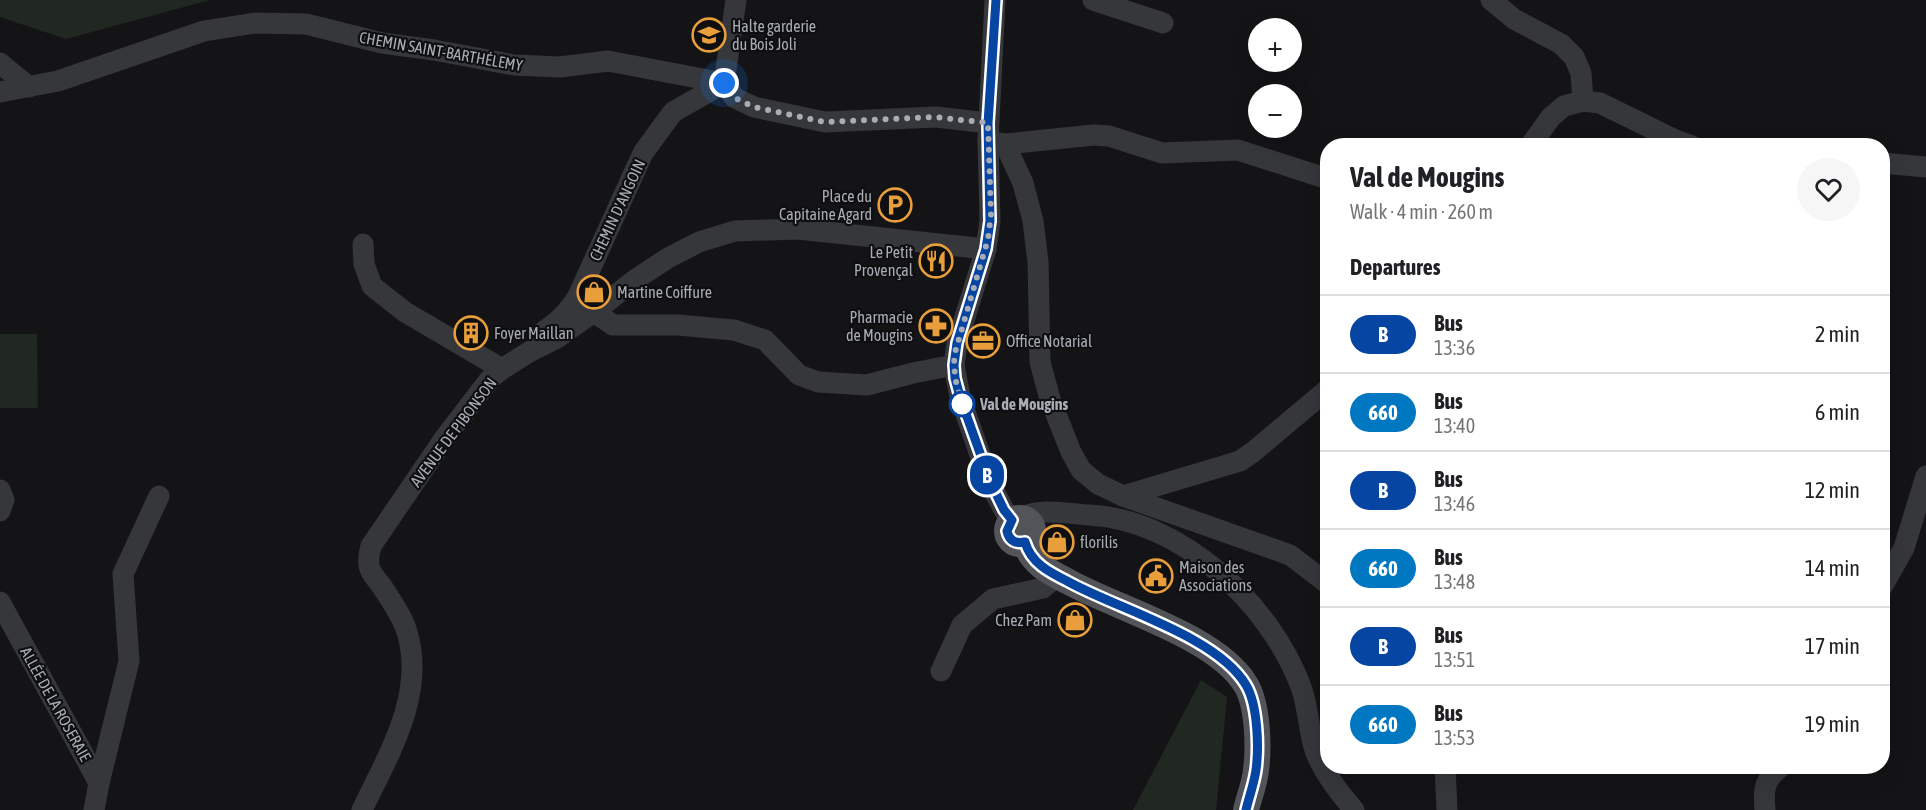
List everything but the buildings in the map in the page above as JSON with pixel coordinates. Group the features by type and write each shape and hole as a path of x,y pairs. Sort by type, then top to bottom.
{"main road":[{"path":"1023,528 1032,558 1057,576 1200,643 1228,664 1247,686 1254,709 1257,739 1256,771 1246,810"}],"street":[{"path":"736,0 724,83 735,98 754,107 825,122 936,117 994,136 1109,136 1162,153 1238,150 1320,176"},
{"path":"996,0 991,214 986,249 957,343 954,365 960,397 990,481 1004,510 1023,528 1062,513 1107,517 1130,522 1155,532 1209,562 1238,589 1268,625 1293,667 1302,689 1316,753 1320,761"},
{"path":"1093,0 1163,23"},
{"path":"1491,0 1514,19 1561,44 1574,57 1581,73 1583,101"},
{"name":"CHEMIN SAINT-BARTHÉLEMY","path":"0,92 58,81 204,31 255,23 306,24 382,43 514,65 560,67 608,61 724,83"},
{"path":"0,63 28,87"},
{"name":"CHEMIN D'ANGOIN","path":"529,352 532,339 559,321 578,296 643,153 661,128 673,112 724,83"},
{"path":"1536,138 1551,117 1564,106 1583,101 1600,103 1671,138"},
{"path":"994,136 1023,183 1033,220 1038,262 1040,362 1050,399 1071,452 1081,470 1098,484 1123,496 1290,555 1320,578"},
{"path":"1890,164 1926,167"},
{"name":"AVENUE DE PIBONSON","path":"362,810 399,733 413,670 406,631 396,608 370,569 371,546 444,439 490,379 529,352 557,338 668,258 699,242 735,231 798,229 986,249"},
{"path":"363,244 364,264 372,286 414,317 502,369"},
{"path":"594,312 613,325 678,325 734,330 765,340 799,375 818,382 867,385 954,365"},
{"path":"1123,496 1240,461 1254,452 1320,396"},
{"path":"1890,573 1904,548 1926,477"},
{"path":"0,490 4,500 0,511"},
{"path":"94,810 129,661 123,574 159,496"},
{"path":"941,671 962,625 993,599 1043,588 1057,576"},
{"name":"ALLÉE DE LA ROSERAIE","path":"0,602 99,783"},
{"path":"1327,774 1354,810"},
{"path":"1445,774 1447,810"},
{"path":"1765,810 1765,785 1771,774"}],"shaded area":[{"path":"0,0 210,0 66,39 0,17"},
{"path":"0,334 37,334 38,408 0,408"},
{"path":"1201,680 1227,697 1216,810 1133,810"}],"bus line":[{"name":"B","path":"996,0 988,123 991,214 986,249 954,356 955,378 960,397 990,481 1004,510 1012,520 1007,527 1010,539 1017,543 1025,542 1032,558 1057,576 1200,643 1228,664 1247,686 1254,709 1257,739 1256,771 1246,810"}],"place":[{"name":"Halte garderie du Bois Joli","path":"709,35"},
{"name":"Place du Capitaine Agard","path":"895,205"},
{"name":"Le Petit Provençal","path":"936,261"},
{"name":"Martine Coiffure","path":"594,292"},
{"name":"Pharmacie de Mougins","path":"936,326"},
{"name":"Foyer Maillan","path":"471,333"},
{"name":"Office Notarial","path":"983,341"},
{"name":"Val de Mougins","path":"962,404"},
{"name":"florilis","path":"1057,542"},
{"name":"Maison des Associations","path":"1156,576"},
{"name":"Chez Pam","path":"1075,620"}],"route":[{"path":"724,83 735,98 754,107 825,122 936,117 988,123 991,214 988,239 954,356 955,378 962,404"}]}
